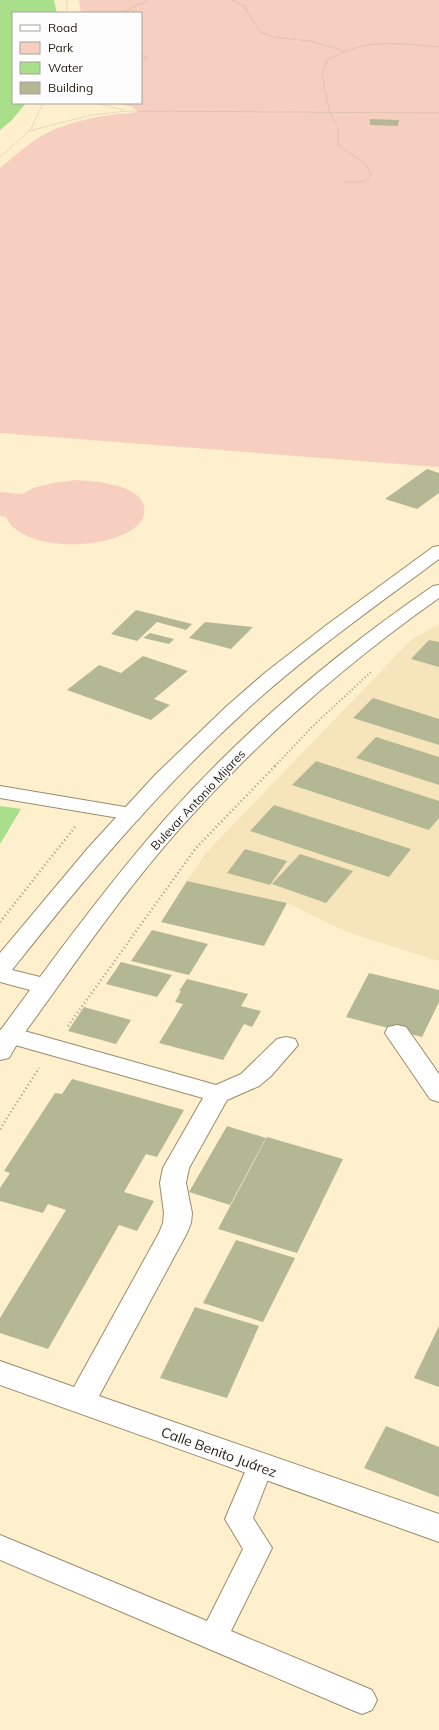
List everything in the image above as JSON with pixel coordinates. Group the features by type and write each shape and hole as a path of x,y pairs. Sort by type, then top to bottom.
{"main road":[{"path":"0,968 60,893 130,814 222,721 273,676 439,551"},
{"path":"399,580 437,593"},
{"name":"Bulevar Antonio Mijares","path":"5,1043 91,925 135,868 174,822 214,780 261,734 312,688 393,622 437,593"},
{"path":"0,792 130,814"},
{"path":"0,974 46,986"},
{"path":"397,1033 439,1093"},
{"path":"5,1043 52,1047 218,1094"},
{"path":"81,1402 173,1233 177,1223 178,1213 173,1183 176,1168 218,1094 250,1080 286,1045"},
{"name":"Calle Benito Juárez","path":"0,1373 439,1528"}],"lane":[{"path":"214,1637 258,1548 239,1519 260,1466"},
{"path":"0,1547 362,1700"}],"path":[{"path":"67,0 67,12"},
{"path":"123,12 149,0"},
{"path":"232,0 244,6 260,32 274,36 310,41 345,51"},
{"path":"344,182 363,182 371,175 366,164 338,145 338,127 330,113 322,76 327,60 345,51 362,46 391,43 439,47"},
{"path":"142,55 148,58 142,61"},
{"path":"0,157 30,131 43,104"},
{"path":"99,104 127,111"},
{"path":"30,131 91,115 127,111 439,113"},
{"path":"0,1129 52,1047 196,848 315,724 377,667"},
{"path":"0,922 91,807"}],"shaded area":[{"path":"439,624 439,961 347,932 287,903 187,881 205,854 411,640"}],"green space":[{"path":"79,0 439,0 439,467 0,433 0,168 21,150 45,134 56,129 90,118 138,112 133,107 118,104 142,104 142,12 81,12"},
{"path":"76,480 94,481 115,485 134,493 144,506 144,515 140,523 129,532 114,538 96,542 58,544 40,541 25,535 12,526 6,517 0,516 0,492 23,494 33,488 53,483"}],"water":[{"path":"0,0 54,0 57,12 12,12 12,104 25,104 11,121 0,130"},
{"path":"0,806 21,809 0,844"}],"building":[{"path":"370,119 399,120 398,126 370,125"},
{"path":"427,469 439,473 439,493 417,509 385,499"},
{"path":"136,610 192,624 186,630 157,622 137,641 111,634"},
{"path":"205,622 253,627 231,649 189,638"},
{"path":"150,633 174,639 169,644 143,638"},
{"path":"429,640 439,642 439,667 411,659"},
{"path":"143,656 188,671 154,699 170,705 151,720 67,690 99,665 121,673"},
{"path":"373,698 439,719 439,745 353,718"},
{"path":"376,737 439,757 439,785 356,758"},
{"path":"316,761 439,801 439,818 429,830 292,785"},
{"path":"274,805 411,849 389,877 250,831"},
{"path":"245,849 287,861 270,885 227,873"},
{"path":"300,854 353,871 326,903 272,884"},
{"path":"187,881 287,903 264,946 161,922"},
{"path":"152,930 208,944 189,975 131,961"},
{"path":"121,962 172,975 157,997 106,984"},
{"path":"369,973 439,990 439,1002 422,1037 346,1017"},
{"path":"187,979 248,994 241,1006 261,1011 252,1027 244,1024 223,1060 159,1043 183,1004 175,1002 181,991 179,991"},
{"path":"84,1007 131,1020 116,1044 68,1031"},
{"path":"72,1079 184,1110 157,1157 146,1154 124,1192 154,1201 137,1231 119,1225 48,1349 0,1333 0,1318 66,1210 48,1204 43,1213 0,1201 0,1188 10,1173 4,1171 55,1093 62,1094"},
{"path":"227,1126 266,1138 230,1205 189,1192"},
{"path":"267,1137 343,1159 297,1253 218,1229"},
{"path":"236,1240 295,1258 263,1322 203,1303"},
{"path":"195,1307 259,1326 227,1398 160,1378"},
{"path":"439,1326 439,1387 414,1378"},
{"path":"386,1426 439,1447 439,1497 364,1468"}]}
